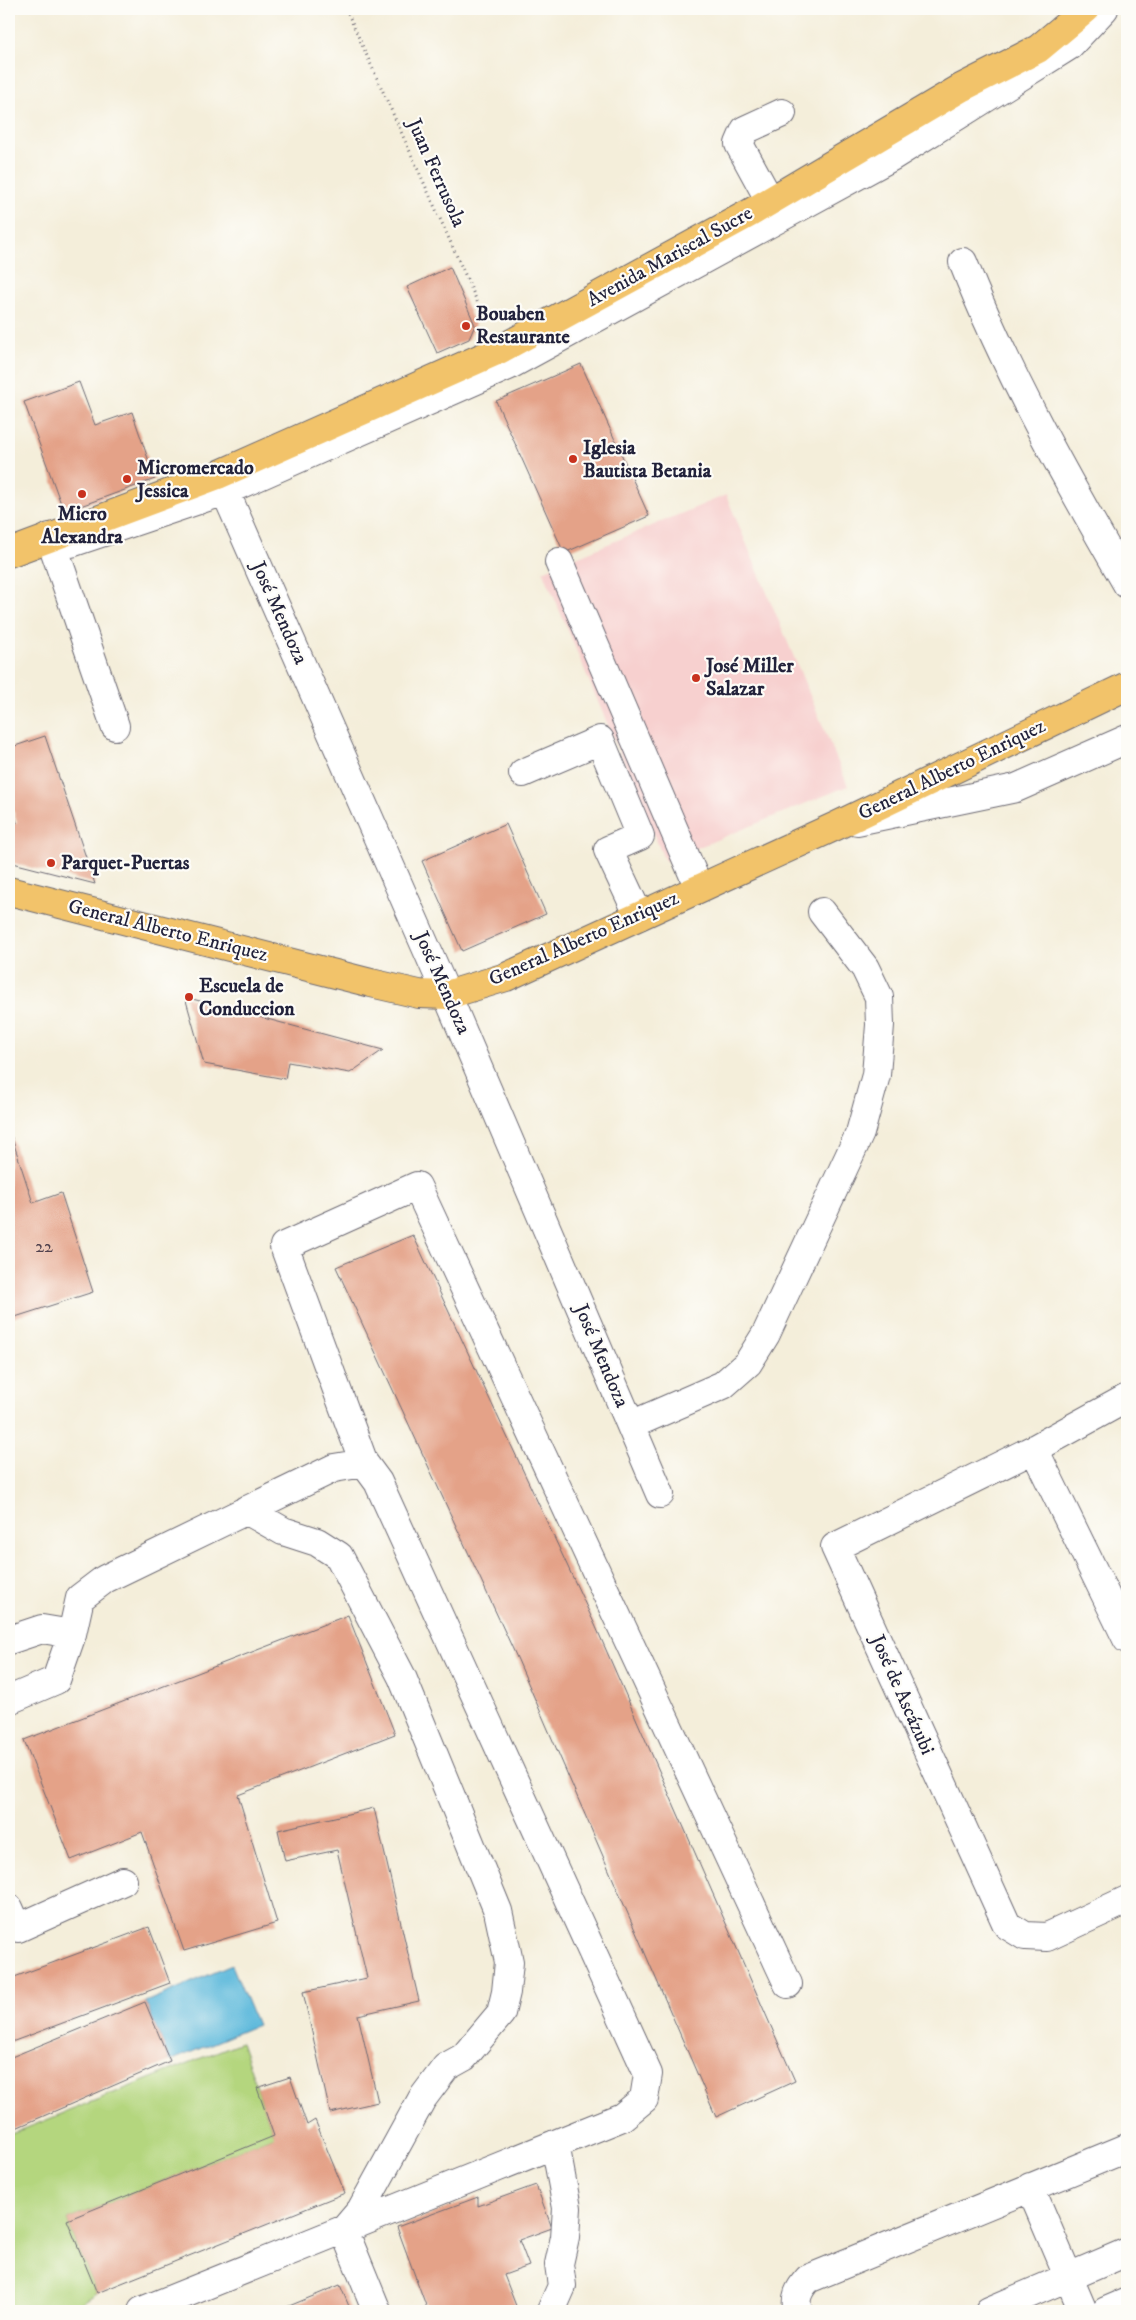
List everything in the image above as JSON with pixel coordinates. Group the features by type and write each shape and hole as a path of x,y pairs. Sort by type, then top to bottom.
{"main road":[{"name":"Avenida Mariscal Sucre","path":"9,553 52,543 222,483 499,350 770,201 961,88 1038,49 1086,9"},
{"name":"General Alberto Enriquez","path":"9,891 371,983 419,994 447,995 506,977 836,826 1127,686"}],"street":[{"path":"222,483 508,366 893,156 1069,46 1104,9"},
{"path":"770,201 739,144 745,130 782,113"},
{"path":"963,262 986,323 1033,414 1127,582"},
{"name":"José Mendoza","path":"222,483 447,995 660,1494"},
{"path":"9,564 52,543 115,726"},
{"path":"559,562 699,888"},
{"path":"836,826 1016,788 1127,739"},
{"path":"523,773 600,740 640,836 608,850 639,916"},
{"path":"631,1425 723,1385 748,1363 766,1334 860,1133 876,1074 880,1025 879,997 864,968 822,912"},
{"path":"142,2311 622,2117 644,2099 648,2074 378,1482 364,1463 284,1246 417,1186 788,1984"},
{"name":"José de Ascázubi","path":"1127,1398 1034,1450 835,1547 1007,1925 1025,1936 1048,1937 1127,1900"},
{"path":"1034,1450 1127,1639"},
{"path":"9,1700 56,1680 72,1634 80,1598 104,1578 334,1468 364,1463"},
{"path":"246,1510 284,1531 317,1542 339,1556 402,1677 498,1911 509,1962 506,1992 501,2013 464,2057 446,2067 422,2099 361,2210 344,2230"},
{"path":"9,1640 42,1629 72,1634"},
{"path":"9,1908 18,1928 123,1881"},
{"path":"551,2311 562,2286 559,2264 565,2237 567,2208 555,2144"},
{"path":"798,2311 796,2305 799,2290 808,2279 1127,2148"},
{"path":"1030,2187 1084,2311"},
{"path":"344,2230 377,2311"},
{"path":"989,2311 1127,2252"},
{"path":"1106,2311 1127,2302"}],"path":[{"name":"Juan Ferrusola","path":"346,9 499,350"}],"shaded area":[{"name":"José Miller Salazar","path":"726,495 848,786 665,861 543,571"}],"green space":[{"path":"241,2042 274,2136 67,2220 97,2293 72,2309 63,2311 9,2310 9,2135"}],"water":[{"path":"232,1965 257,2025 170,2061 145,2002"}],"building":[{"path":"450,267 475,325 469,339 437,353 407,287"},
{"name":"Iglesia Bautista Betania","path":"581,364 649,516 564,553 496,401"},
{"path":"79,382 95,425 132,412 155,479 64,512 24,402"},
{"path":"45,736 95,884 9,862 9,825 17,823 9,797 9,748"},
{"path":"506,824 546,914 462,951 422,861"},
{"path":"185,997 383,1050 350,1073 288,1062 285,1079 204,1064"},
{"path":"9,1129 33,1203 61,1193 93,1292 9,1319"},
{"path":"413,1235 596,1627 795,2081 716,2117 518,1660 336,1267"},
{"path":"348,1615 395,1734 238,1795 277,1923 184,1951 142,1832 71,1860 24,1740"},
{"path":"374,1808 419,2001 358,2015 378,2102 330,2113 303,1992 367,1978 337,1850 285,1861 278,1830"},
{"path":"149,1927 170,1983 9,2043 9,1979"},
{"path":"145,2002 170,2061 9,2131 9,2058"},
{"path":"290,2077 307,2125 315,2120 345,2193 97,2293 67,2220 274,2136 257,2088"},
{"path":"536,2185 552,2228 519,2240 529,2266 504,2275 518,2311 428,2311 397,2227 478,2197 478,2206"},
{"path":"340,2285 351,2311 277,2311"}],"place":[{"name":"Bouaben Restaurante","path":"466,326"},
{"name":"Iglesia Bautista Betania","path":"573,459"},
{"name":"Micromercado Jessica","path":"127,479"},
{"name":"Micro Alexandra","path":"82,494"},
{"name":"José Miller Salazar","path":"696,678"},
{"name":"Parquet-Puertas","path":"51,863"},
{"name":"Escuela de Conduccion","path":"189,997"}]}
